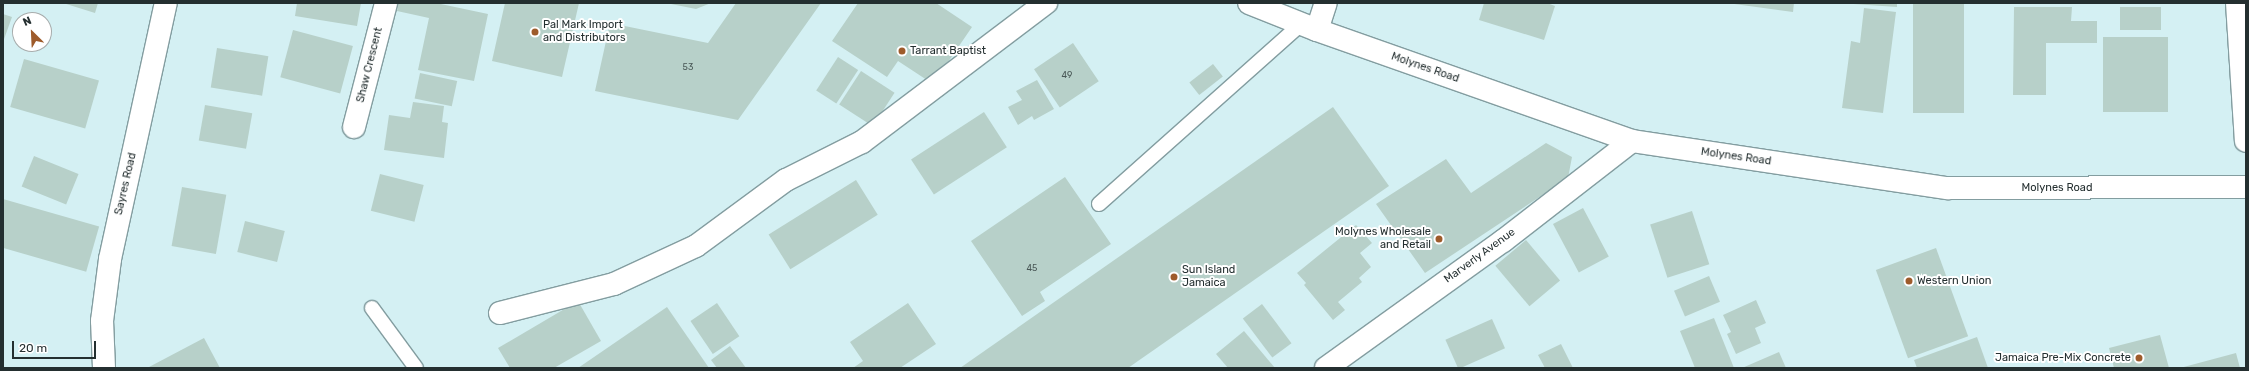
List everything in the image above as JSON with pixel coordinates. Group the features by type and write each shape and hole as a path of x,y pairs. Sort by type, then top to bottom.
{"street":[{"name":"Sayres Road","path":"104,368 102,321 110,259 166,3"},
{"name":"Shaw Crescent","path":"354,127 386,3"},
{"path":"500,313 614,284 696,246 786,180 862,142 1046,3"},
{"name":"Molynes Road","path":"1249,3 1309,27 1632,141 1948,188 2246,187"},
{"path":"1309,27 1326,3"},
{"path":"2237,3 2246,141"},
{"name":"Marverly Avenue","path":"1326,368 1502,241 1632,141"}],"lane":[{"path":"1100,204 1309,27"},
{"path":"372,308 416,368"}],"building":[{"path":"63,3 98,3 95,13"},
{"path":"297,3 361,3 357,26 295,16"},
{"path":"398,3 436,3 488,14 474,81 418,70 429,18 397,11"},
{"name":"Pal Mark Import and Distributors","path":"505,3 579,3 562,77 492,61"},
{"path":"666,3 711,3 696,9"},
{"path":"736,3 821,3 738,120 595,91 610,23 708,43"},
{"name":"Tarrant Baptist","path":"858,3 936,3 972,27 933,84 898,61 887,77 832,41"},
{"path":"1484,3 1547,3 1555,6 1544,40 1479,20"},
{"path":"1727,3 1794,3 1793,12"},
{"path":"1839,3 1897,3 1897,7"},
{"path":"1913,3 1964,3 1964,113 1913,113"},
{"path":"2014,7 2072,7 2071,21 2097,21 2097,43 2046,43 2046,95 2013,95"},
{"path":"2120,7 2161,7 2161,30 2120,30"},
{"path":"1864,8 1896,12 1883,113 1842,108 1851,41 1860,43"},
{"path":"3,14 12,17 3,42"},
{"path":"293,30 353,46 340,93 280,77"},
{"path":"2103,37 2168,37 2168,112 2103,112"},
{"path":"1073,43 1099,81 1060,107 1034,69"},
{"path":"217,48 268,56 262,96 211,88"},
{"path":"838,57 858,70 836,104 816,91"},
{"path":"24,59 99,80 85,129 10,107"},
{"path":"1213,64 1223,77 1199,95 1189,82"},
{"path":"861,71 895,93 873,126 839,105"},
{"path":"420,73 457,81 452,106 415,98"},
{"path":"1037,80 1054,109 1034,120 1032,116 1018,125 1008,107 1022,100 1016,91"},
{"path":"413,102 444,106 442,122 448,123 444,158 384,150 389,115 410,118"},
{"path":"205,105 252,113 246,149 199,140"},
{"name":"Sun Island Jamaica","path":"1333,107 1389,186 1128,368 960,368"},
{"path":"984,112 1007,147 934,195 911,159"},
{"name":"Molynes Wholesale and Retail","path":"1546,143 1572,157 1568,178 1425,273 1376,204 1446,159 1471,193"},
{"path":"34,156 79,174 66,205 22,187"},
{"path":"380,174 424,185 414,222 371,211"},
{"path":"1065,177 1111,244 1040,292 1045,301 1022,316 971,241"},
{"path":"856,180 878,215 790,269 769,235"},
{"path":"182,187 226,195 216,254 172,246"},
{"path":"3,199 99,227 86,272 3,248"},
{"path":"1583,208 1609,257 1579,273 1553,224"},
{"path":"1692,211 1709,264 1667,278 1650,225"},
{"path":"245,221 285,231 277,262 237,252"},
{"path":"1356,225 1372,243 1360,253 1371,267 1359,278 1362,282 1338,302 1345,310 1333,320 1304,285 1306,283 1297,273"},
{"path":"1526,240 1560,281 1529,306 1495,266"},
{"path":"1936,248 1968,336 1908,358 1876,270"},
{"path":"1709,276 1720,302 1685,317 1674,291"},
{"path":"1756,300 1766,323 1755,328 1761,343 1736,354 1727,334 1731,332 1723,315"},
{"path":"578,301 601,341 554,368 510,368 498,348"},
{"path":"717,303 739,336 713,354 690,321"},
{"path":"908,303 936,344 900,368 853,368 863,361 850,342"},
{"path":"1262,304 1291,343 1272,358 1243,318"},
{"path":"667,307 709,368 578,368"},
{"path":"1714,318 1734,368 1695,368 1680,331"},
{"path":"1492,319 1505,348 1458,368 1445,340"},
{"path":"1244,331 1275,368 1228,368 1216,354"},
{"name":"Jamaica Pre-Mix Concrete","path":"2160,335 2169,368 2114,368 2109,348"},
{"path":"1977,337 1988,368 1917,368 1914,360"},
{"path":"204,338 220,368 149,367"},
{"path":"1561,344 1573,368 1545,368 1538,355"},
{"path":"730,346 746,368 717,368 711,360"},
{"path":"1779,352 1786,368 1742,368"},
{"path":"2236,353 2240,368 2180,368"}],"place":[{"name":"Pal Mark Import and Distributors","path":"535,32"},
{"name":"Tarrant Baptist","path":"902,51"},
{"name":"Molynes Wholesale and Retail","path":"1439,239"},
{"name":"Sun Island Jamaica","path":"1174,277"},
{"name":"Western Union","path":"1909,281"},
{"name":"Jamaica Pre-Mix Concrete","path":"2139,358"}]}
